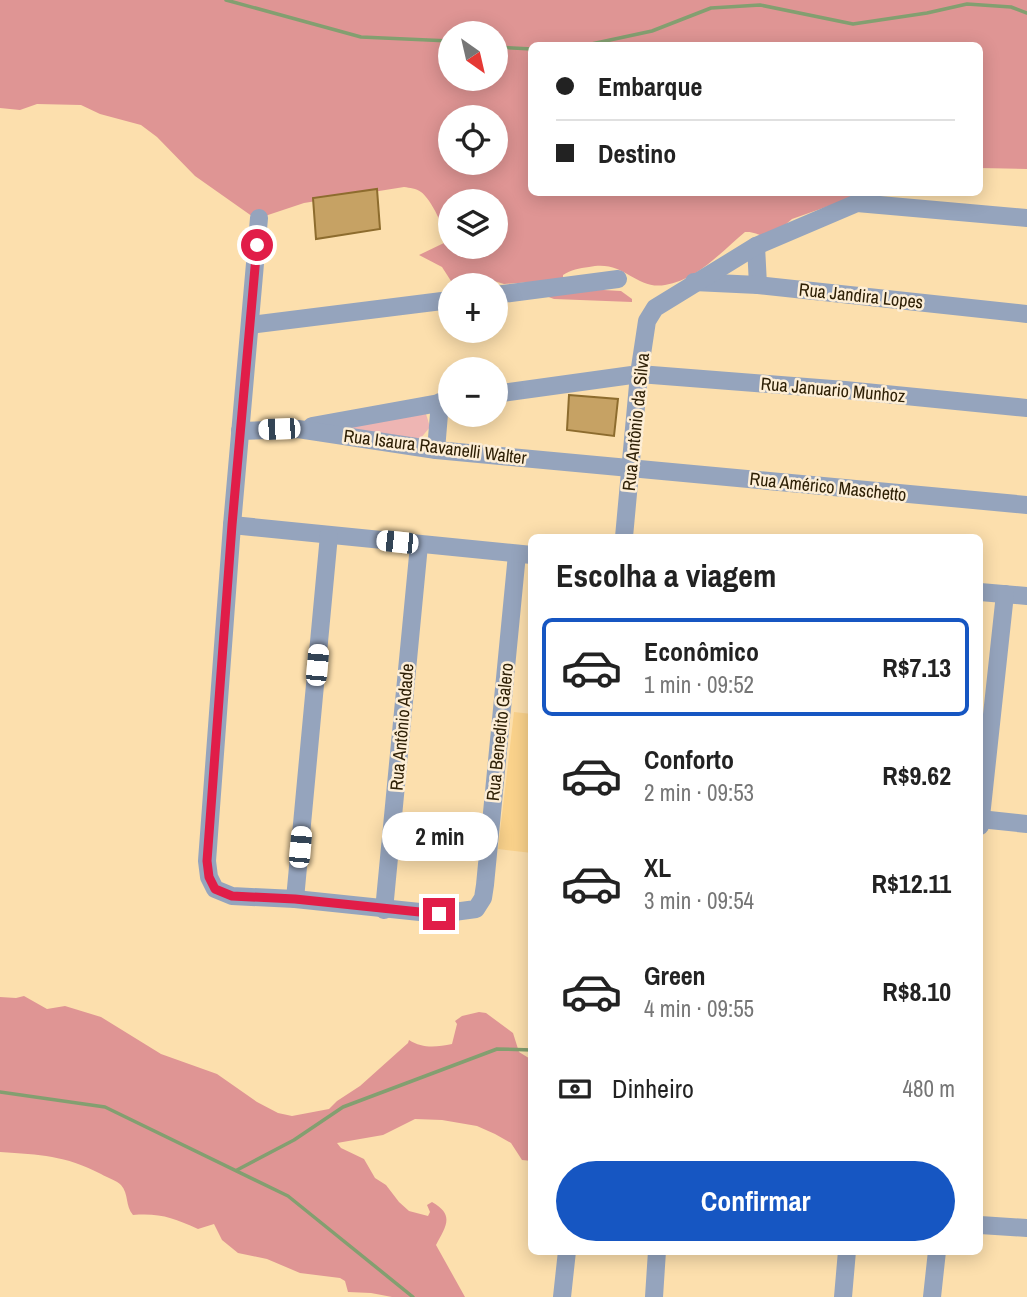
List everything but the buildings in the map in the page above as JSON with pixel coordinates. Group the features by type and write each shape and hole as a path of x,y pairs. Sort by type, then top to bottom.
{"street":[{"path":"695,282 756,246 857,203 1027,218"},
{"path":"259,218 232,525 207,861 209,877 215,889 232,896 295,899 384,910"},
{"path":"756,246 758,285"},
{"path":"508,293 618,279"},
{"name":"Rua Jandira Lopes","path":"695,282 758,285 1027,314"},
{"name":"Rua Antônio da Silva","path":"625,534 639,374 648,321 654,308 695,282"},
{"path":"250,325 438,302"},
{"name":"Rua Januario Munhoz","path":"508,392 639,374 1027,408"},
{"path":"298,429 438,403"},
{"path":"436,450 440,427"},
{"name":"Rua Isaura Ravanelli Walter","path":"240,431 298,429 436,450 630,468"},
{"name":"Rua Américo Maschetto","path":"630,468 1027,505"},
{"path":"232,525 525,554"},
{"path":"295,899 329,535"},
{"name":"Rua Antônio Adade","path":"384,910 419,545"},
{"name":"Rua Benedito Galero","path":"384,910 439,914 476,909 483,898 525,554"},
{"path":"983,592 1027,596"},
{"path":"983,791 1004,594"},
{"path":"983,819 1027,824"},
{"path":"983,1224 1027,1228"},
{"path":"562,1297 567,1255"},
{"path":"654,1297 657,1255"},
{"path":"843,1297 847,1255"},
{"path":"932,1297 937,1255"}],"shaded area":[{"path":"0,0 1027,0 1027,169 983,168 983,42 528,42 528,196 852,196 792,219 771,237 745,232 708,264 677,282 665,285 645,283 621,270 601,266 578,269 563,275 563,282 568,288 621,291 632,299 632,302 554,299 543,295 532,282 508,284 508,273 446,273 442,267 419,255 438,246 438,259 508,259 508,189 438,189 438,217 425,196 415,189 404,187 304,203 256,219 195,176 157,137 141,125 100,114 81,105 37,104 20,110 0,108"},
{"path":"426,414 430,427 420,439 333,433 332,422"},
{"path":"514,712 528,714 528,853 498,849"},
{"path":"24,996 47,1009 65,1006 101,1017 161,1054 217,1074 257,1102 278,1113 292,1116 329,1109 360,1086 409,1040 425,1046 452,1044 457,1024 455,1021 462,1016 486,1013 513,1033 519,1052 528,1058 528,1161 522,1160 511,1143 495,1134 477,1126 442,1120 415,1119 383,1135 337,1143 341,1148 364,1159 375,1178 386,1185 409,1211 428,1216 430,1212 427,1205 432,1202 444,1212 445,1226 436,1245 465,1297 392,1297 348,1292 345,1281 340,1278 300,1273 267,1259 238,1253 222,1240 214,1224 198,1229 167,1217 133,1215 121,1185 88,1168 52,1157 0,1152 0,997"}],"waterway":[{"path":"226,0 361,37 438,40"},
{"path":"601,42 652,31 711,8 760,5 853,24 967,4 1011,7 1027,13"},
{"path":"508,48 528,49"},
{"path":"237,1170 294,1140 343,1107 497,1049 528,1050"},
{"path":"0,1092 105,1107 288,1196 413,1297"}],"route":[{"path":"257,245 230,551 207,861 209,877 215,889 232,896 295,899 439,914"}]}
